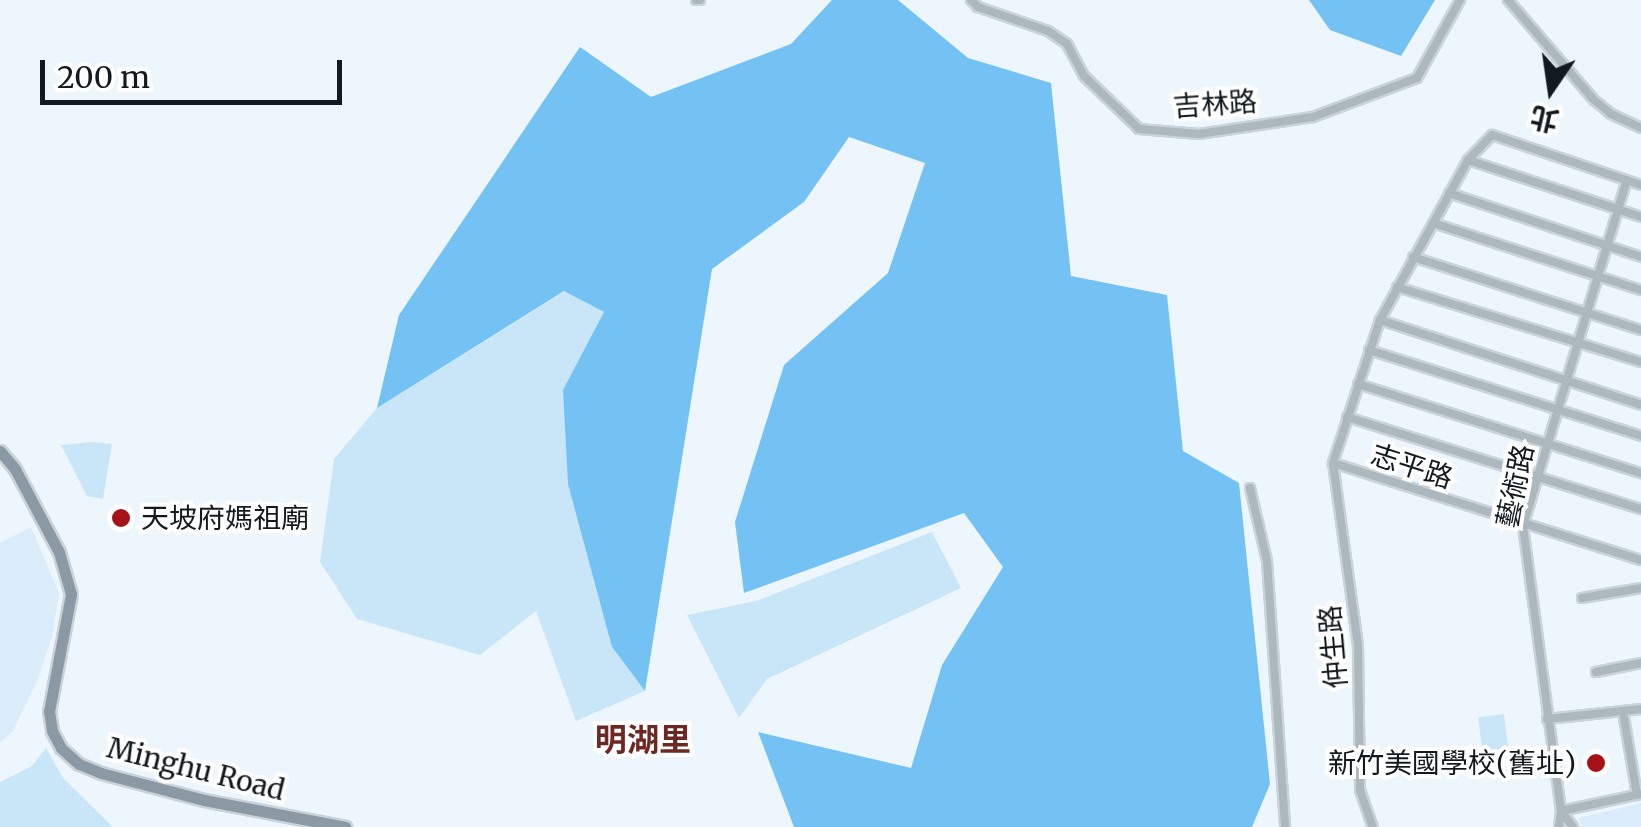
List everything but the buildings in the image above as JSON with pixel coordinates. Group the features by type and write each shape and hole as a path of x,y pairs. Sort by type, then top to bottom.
{"street":[{"name":"吉林路","path":"971,0 978,7 1048,31 1067,44 1084,76 1139,128 1198,134 1312,117 1417,78 1460,0"},
{"path":"1508,0 1594,100 1611,114 1641,128"},
{"path":"1641,185 1492,135 1468,160 1641,217"},
{"name":"志平路","path":"1468,160 1380,320 1333,463 1523,526 1641,560"},
{"name":"藝術路","path":"1559,827 1561,811 1523,526 1627,180"},
{"path":"1449,193 1641,257"},
{"path":"1433,223 1641,290"},
{"path":"1413,257 1641,330"},
{"path":"1398,287 1641,362"},
{"path":"1380,320 1641,405"},
{"path":"1369,350 1641,436"},
{"path":"1358,384 1641,473"},
{"name":"志平路","path":"1347,417 1641,509"},
{"name":"Minghu Road","path":"0,451 15,469 59,552 71,594 50,711 52,731 62,748 79,764 101,773 235,807 345,827"},
{"name":"仲生路","path":"1333,463 1358,646 1360,790 1373,827"},
{"path":"1250,488 1267,560 1285,827"},
{"path":"1582,598 1641,588"},
{"path":"1596,672 1641,663"},
{"path":"1547,719 1641,709"},
{"path":"1561,811 1639,795 1623,712"},
{"path":"1630,754 1641,752"},
{"name":"藝術路","path":"1561,811 1572,827"}],"shaded area":[{"path":"832,0 898,0 968,58 1051,83 1071,276 1167,295 1183,451 1239,483 1270,784 1252,827 794,827 758,732 911,768 942,665 1003,567 964,513 744,593 735,522 784,365 888,273 925,163 849,137 804,202 712,269 645,691 612,647 568,484 563,390 604,312 564,291 377,408 399,315 580,47 651,97 791,44"},
{"path":"1309,0 1435,0 1401,56 1330,30"},
{"path":"565,291 605,313 563,390 612,647 645,691 576,721 536,611 480,655 357,619 320,562 334,459 377,408"},
{"path":"112,444 103,499 87,496 61,445"},
{"path":"31,527 59,593 52,637 38,679 13,731 0,743 0,543"},
{"path":"932,532 961,588 767,679 739,718 687,615 756,601"},
{"path":"1504,714 1510,762 1484,765 1478,717"},
{"path":"46,748 63,778 113,827 0,827 0,782 32,766"},
{"path":"1641,803 1641,827 1581,827 1579,818"}],"place":[{"name":"天坡府媽祖廟","path":"121,518"},
{"name":"新竹美國學校(舊址)","path":"1596,763"}],"district":[{"name":"明湖里","path":"643,740"}]}
